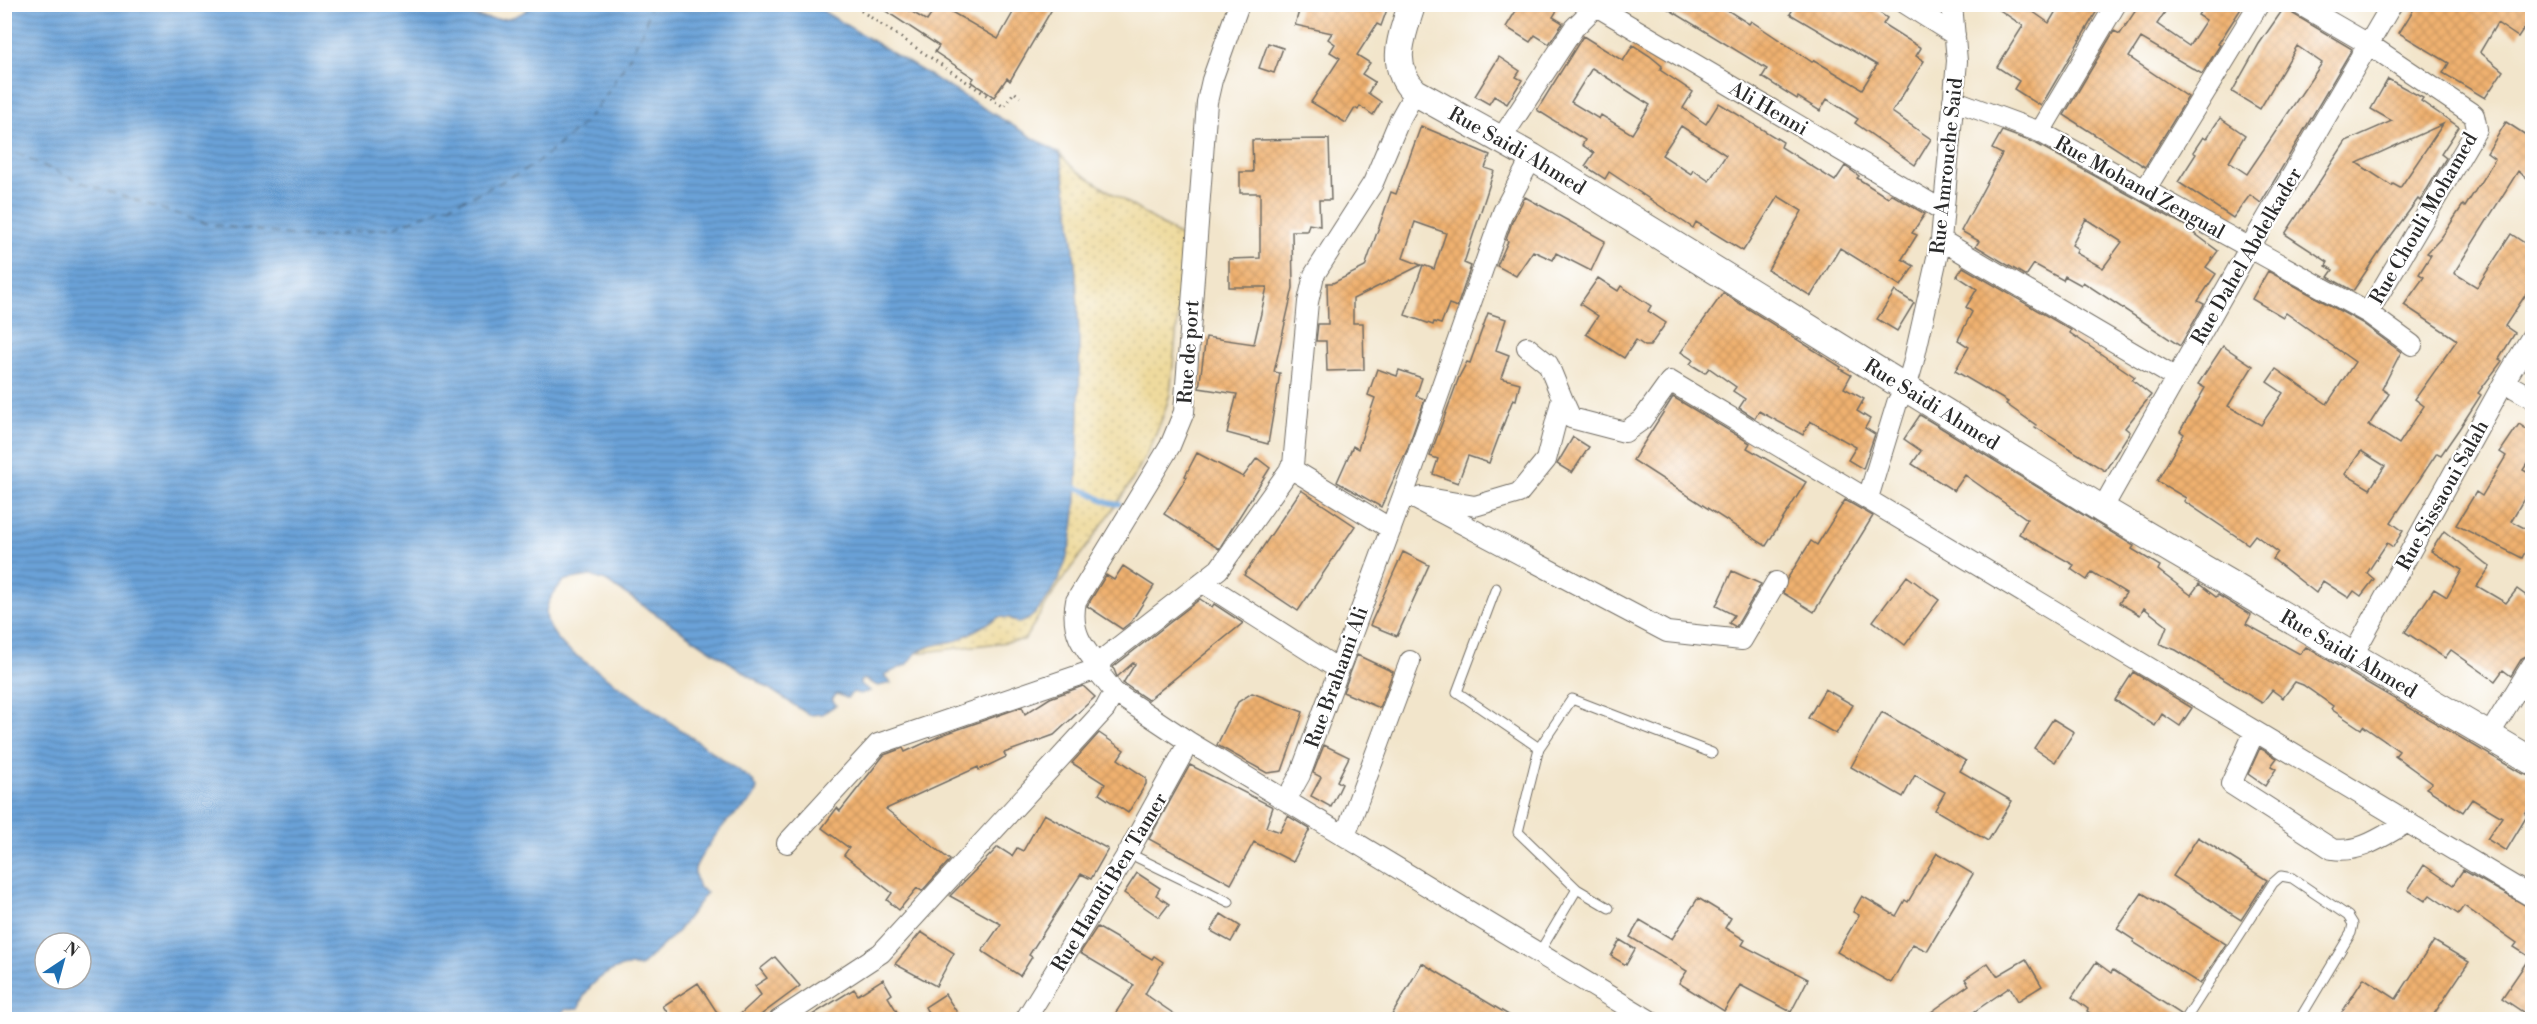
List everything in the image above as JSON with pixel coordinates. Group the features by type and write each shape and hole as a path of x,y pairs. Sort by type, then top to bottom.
{"street":[{"name":"Rue de port","path":"1114,692 1103,681 1100,668 1078,640 1074,621 1076,602 1170,446 1184,412 1207,102 1212,80 1239,4"},
{"path":"787,843 878,744 1100,668 1107,656 1219,569 1290,468 1308,302 1314,275 1372,183 1399,121 1415,92 1403,78 1398,60 1412,4"},
{"path":"1906,4 1955,35"},
{"name":"Rue Amrouche Said","path":"1868,498 1897,403 1906,388 1941,240 1957,61 1952,4"},
{"path":"2040,132 2116,4"},
{"path":"2145,190 2259,4"},
{"name":"Rue Chouli Mohamed","path":"2299,4 2370,45 2474,115 2476,129 2368,313"},
{"name":"Rue Dahel Abdelkader","path":"2102,509 2250,247 2392,4"},
{"path":"1502,140 1574,28 1597,5"},
{"name":"Ali Henni","path":"1597,5 1942,210"},
{"name":"Rue Saidi Ahmed","path":"1415,92 1532,157 2102,509 2353,654 2532,761"},
{"name":"Rue Mohand Zengual","path":"1953,100 2040,132 2368,313 2412,345"},
{"name":"Rue Brahami Ali","path":"1287,800 1300,775 1391,529 1503,212 1532,157"},
{"path":"1941,240 2176,378"},
{"name":"Rue Sissaoui Salah","path":"2353,654 2504,382 2532,336"},
{"path":"1527,347 1548,364 1571,418 1625,432 1642,420 1671,381 2254,733 2532,897"},
{"path":"2504,382 2532,398"},
{"path":"1404,493 1475,506 1519,493 1546,460 1562,398"},
{"path":"1290,468 1391,529"},
{"path":"1404,493 1667,632 1742,640 1776,582"},
{"path":"1203,582 1338,669"},
{"path":"1345,836 1410,662"},
{"path":"2489,735 2532,665"},
{"path":"779,1020 880,953 1105,709 1114,692 1189,742 1649,1020"},
{"path":"2254,733 2230,780 2231,784 2332,849 2347,852 2363,847 2408,822"},
{"name":"Rue Hamdi Ben Tamer","path":"1025,1020 1128,853 1189,742"}],"lane":[{"path":"1496,588 1457,692 1539,747"},
{"path":"1609,908 1577,889 1518,832 1539,747 1572,699 1712,753"},
{"path":"1128,853 1229,902"},
{"path":"2185,1020 2273,883 2281,876 2292,878 2348,916 2353,924 2351,933 2299,1020"},
{"path":"1539,953 1577,889"}],"path":[{"path":"851,4 1004,107 1014,92 1020,97"}],"sand":[{"path":"1060,154 1074,169 1186,240 1170,394 1151,446 1138,470 1056,589 1024,640 916,653 935,644 958,640 999,617 1005,616 1013,620 1038,605 1050,594 1066,559 1076,502 1079,334 1075,262"}],"water":[{"path":"454,4 472,15 494,19 515,16 533,4 813,5 1060,154 1071,226 1078,298 1077,485 1073,528 1063,569 1054,588 1032,617 1018,623 1010,618 999,617 958,640 927,647 916,653 908,664 884,675 891,683 878,686 863,679 859,683 870,691 860,694 853,692 847,698 837,694 832,699 836,705 822,714 809,715 606,581 591,576 565,580 550,599 546,615 548,623 558,640 567,649 753,781 757,788 750,802 726,823 700,858 695,869 695,876 699,888 707,892 678,931 640,967 621,967 603,976 588,990 579,1008 566,1009 561,1014 563,1019 5,1019 5,5"}],"building":[{"path":"875,4 899,4 927,21 938,4 998,39 1018,4 1055,4 1010,81 1007,78 994,97 971,82 974,78 935,52 939,46"},
{"path":"1301,4 1389,4 1381,26 1377,24 1357,55 1370,63 1362,74 1375,82 1368,93 1381,102 1373,115 1360,106 1358,110 1355,108 1346,123 1311,102 1340,58 1330,52 1335,44 1328,39 1332,33 1295,25"},
{"path":"1520,4 1561,4 1553,17 1563,23 1549,44 1535,35 1530,42 1506,27"},
{"path":"1660,4 1718,4 1749,24 1751,21 1812,62 1814,60 1862,89 1877,65 1790,14 1796,4 1866,4 1887,18 1883,24 1921,48 1916,56 1924,61 1892,112 1931,139 1915,165 1855,123 1858,119 1827,99 1820,111 1798,97 1797,99 1762,77 1767,69"},
{"path":"1991,4 2022,4 2049,23 2060,4 2073,11 2077,4 2101,4 2041,106 2014,89 2019,81 1997,67 2023,26"},
{"path":"2140,4 2154,4 2165,12 2157,24 2189,46 2206,20 2198,15 2205,4 2244,4 2202,74 2141,38 2129,57 2188,97 2145,167 2064,115 2114,31 2120,34"},
{"path":"2417,4 2532,4 2532,16 2518,37 2497,23 2480,52 2503,71 2485,98 2443,73 2449,63 2399,33"},
{"path":"2286,5 2293,14 2352,49 2261,203 2250,195 2233,218 2178,182 2196,154 2193,152 2203,137 2206,139 2220,118 2245,135 2229,162 2247,174 2322,63 2297,46 2260,109 2232,92 2259,44"},
{"path":"1583,36 1623,61 1633,45 1662,66 1660,70 1693,92 1683,108 1706,124 1719,103 1783,142 1781,147 1835,181 1845,166 1859,176 1857,178 1888,198 1891,194 1925,214 1912,233 1917,235 1902,259 1914,266 1901,286 1840,248 1811,296 1768,270 1802,211 1778,196 1743,251 1696,222 1693,228 1609,172 1605,179 1585,166 1594,153 1582,145 1585,140 1537,110","holes":["1592,68 1650,105 1632,134 1601,115 1599,119 1571,102","1681,126 1726,155 1709,181 1693,170 1691,174 1662,155"]},
{"path":"1268,43 1283,48 1274,73 1259,68"},
{"path":"1499,57 1520,71 1516,77 1522,80 1507,104 1494,96 1489,104 1475,96"},
{"path":"2388,79 2423,98 2421,101 2459,127 2441,154 2446,158 2420,201 2418,199 2353,291 2328,277 2333,270 2326,266 2328,262 2285,234 2346,141 2392,121 2371,109","holes":["2443,124 2400,188 2393,184 2392,186 2357,163"]},
{"path":"2506,122 2532,139 2532,182 2518,171 2454,273 2477,287 2511,234 2532,248 2532,285 2505,326 2515,333 2499,359 2502,361 2478,393 2481,395 2459,429 2441,455 2437,453 2391,522 2403,531 2393,547 2387,543 2367,573 2374,579 2361,596 2354,591 2349,598 2323,581 2316,593 2273,559 2278,552 2255,535 2248,544 2184,501 2186,498 2157,481 2184,434 2180,431 2205,388 2198,384 2223,346 2253,366 2228,406 2261,425 2283,393 2267,382 2276,369 2327,404 2355,362 2286,313 2283,317 2252,299 2268,271 2362,323 2401,352 2382,389 2389,394 2369,425 2399,444 2424,406 2415,399 2457,340 2404,305 2424,277 2419,274 2431,255 2427,253 2441,238 2463,205 2465,207 2495,159 2487,153","holes":["2361,451 2385,466 2370,489 2345,474"]},
{"path":"1421,126 1490,155 1485,168 1494,171 1464,263 1471,266 1457,307 1449,304 1441,324 1434,322 1433,325 1405,315 1423,265 1434,269 1446,233 1415,222 1403,258 1421,265 1353,299 1353,323 1363,323 1364,370 1327,371 1326,341 1316,341 1318,324 1328,324 1327,283 1333,283 1365,267 1391,192 1396,194"},
{"path":"2002,131 2035,143 2195,231 2194,233 2218,251 2206,267 2216,274 2198,301 2204,304 2180,346 2083,282 2081,285 2065,276 2063,280 2034,264 2026,276 1976,246 1979,241 1961,231 2002,154 1992,149","holes":["2086,219 2122,242 2103,268 2076,253 2078,249 2072,245"]},
{"path":"1329,139 1331,200 1319,200 1320,226 1309,224 1307,231 1292,231 1293,288 1274,372 1280,373 1268,444 1227,433 1237,394 1199,388 1206,337 1254,344 1267,287 1229,287 1229,259 1260,258 1260,193 1240,193 1240,172 1253,172 1252,140"},
{"path":"1525,197 1605,241 1591,271 1556,253 1553,260 1533,251 1516,276 1497,266 1508,241 1506,240 1512,222"},
{"path":"1963,267 2071,330 2070,333 2135,377 2132,380 2151,395 2125,428 2130,432 2105,471 2035,427 2036,425 2006,404 2008,402 1955,371 1969,347 1958,340 1972,312 1966,307 1977,289 1957,276"},
{"path":"1598,278 1618,291 1621,286 1651,306 1648,311 1666,323 1650,346 1645,346 1636,340 1624,358 1586,334 1598,316 1580,304"},
{"path":"1895,291 1914,303 1897,331 1877,319"},
{"path":"1723,293 1851,375 1844,388 1864,399 1857,411 1870,419 1865,428 1875,434 1863,469 1848,460 1856,447 1810,421 1803,435 1759,411 1755,418 1739,408 1745,399 1733,391 1736,387 1709,368 1705,373 1690,364 1693,360 1681,352"},
{"path":"1488,313 1506,319 1496,350 1509,355 1501,378 1520,383 1516,400 1513,399 1489,463 1468,456 1458,483 1433,474 1438,459 1430,456 1459,377 1467,362 1470,363"},
{"path":"1377,369 1397,376 1399,370 1422,378 1416,396 1425,399 1407,450 1381,507 1337,482 1353,446 1358,449 1375,398 1368,395"},
{"path":"1673,397 1750,443 1747,448 1806,482 1766,546 1633,460"},
{"path":"1920,415 2134,546 2132,549 2160,566 2158,570 2191,595 2199,584 2216,597 2218,595 2251,615 2246,624 2300,654 2306,647 2519,772 2532,777 2532,802 2525,814 2527,816 2506,851 2487,839 2502,817 2472,799 2463,812 2426,788 2432,783 2395,756 2399,751 2363,726 2361,729 2331,709 2333,706 2303,685 2295,682 2283,698 2272,690 2262,703 2176,650 2160,644 2167,626 2144,608 2140,615 2119,603 2126,593 2092,572 2087,580 2071,569 2074,565 2019,534 2027,519 1965,475 1954,491 1912,464 1921,451 1904,439"},
{"path":"2519,424 2532,433 2532,456 2523,470 2532,475 2532,485 2511,521 2532,532 2532,538 2522,558 2456,525 2476,492 2482,496 2506,456 2500,452"},
{"path":"1573,437 1589,447 1572,473 1557,464"},
{"path":"1197,453 1243,477 1257,458 1270,468 1219,549 1164,514 1187,477 1185,476"},
{"path":"1301,490 1355,526 1298,611 1244,575"},
{"path":"1845,500 1873,516 1814,612 1783,593 1787,579 1811,541 1817,545"},
{"path":"2444,531 2490,567 2477,586 2506,603 2517,589 2532,600 2532,653 2522,658 2511,676 2503,670 2495,681 2451,650 2445,658 2405,632 2434,589 2447,597 2462,570 2431,551"},
{"path":"1403,552 1429,565 1397,636 1370,625"},
{"path":"1123,566 1154,586 1131,622 1122,629 1087,606 1106,575 1114,580"},
{"path":"1732,571 1761,584 1736,627 1729,623 1734,615 1716,606"},
{"path":"1907,576 1939,600 1905,645 1873,621"},
{"path":"1200,599 1212,607 1214,604 1243,623 1148,700 1123,683 1135,664 1133,663 1117,677 1113,667"},
{"path":"1357,655 1393,672 1380,708 1343,692"},
{"path":"2133,672 2192,708 2180,726 2162,714 2155,726 2115,700"},
{"path":"1083,686 1095,697 1054,735 1004,753 1006,757 979,770 978,767 886,809 950,860 922,891 917,888 899,910 887,900 892,893 844,855 849,848 822,828 837,808 840,811 884,755 903,748 905,752 942,735 1022,707 1025,714 1050,698"},
{"path":"1825,689 1853,705 1836,734 1808,718"},
{"path":"1252,693 1303,712 1282,771 1267,773 1217,745 1238,702"},
{"path":"1882,712 1966,761 1960,771 2012,801 1988,841 1935,810 1945,792 1915,775 1903,797 1851,767"},
{"path":"2053,719 2074,732 2055,762 2034,748"},
{"path":"1099,733 1124,750 1118,759 1146,778 1146,784 1128,813 1099,794 1105,784 1072,763"},
{"path":"1324,745 1349,757 1337,781 1342,784 1331,807 1311,796 1321,777 1313,773"},
{"path":"2260,748 2277,758 2271,766 2276,769 2265,786 2248,774"},
{"path":"1190,765 1273,807 1266,827 1280,832 1288,816 1310,829 1293,862 1254,842 1231,884 1149,839"},
{"path":"1044,814 1108,849 1091,879 1081,874 1029,955 1032,957 1020,976 982,951 1001,924 950,896 998,847 1012,856 1017,848 1023,851"},
{"path":"2198,837 2267,880 2241,920 2173,876"},
{"path":"1937,853 1973,874 1927,951 1913,944 1891,983 1837,952 1859,915 1853,912 1862,896 1896,916 1905,900 1908,902"},
{"path":"2424,865 2453,885 2463,870 2532,909 2532,1018 2502,998 2530,957 2514,947 2517,943 2464,906 2458,914 2430,895 2425,901 2408,890"},
{"path":"1137,873 1160,888 1156,895 1169,904 1159,917 1124,893"},
{"path":"2142,893 2226,944 2200,984 2133,942 2134,940 2117,929"},
{"path":"1698,898 1731,918 1725,928 1745,940 1742,945 1808,979 1791,1012 1740,985 1724,1011 1679,983 1687,971 1630,937 1640,920 1672,939"},
{"path":"1221,914 1240,926 1231,942 1211,931"},
{"path":"1097,927 1152,959 1154,956 1163,962 1145,994 1183,1020 1111,1020 1134,985 1080,953"},
{"path":"921,932 954,953 936,986 895,964"},
{"path":"1620,940 1635,949 1626,965 1611,956"},
{"path":"2434,941 2469,962 2430,1020 2337,1020 2364,978 2396,999"},
{"path":"775,957 800,986 754,1020 734,1020 761,995 755,986 767,978 760,969"},
{"path":"2026,959 2042,986 2018,1001 2010,987 1962,1020 1920,1020 1969,985 1965,979 1988,963 1997,976"},
{"path":"2096,962 2111,973 2113,970 2181,1014 2178,1020 2100,1020 2087,1011 2088,1009 2072,997"},
{"path":"1422,963 1517,1020 1389,1020"},
{"path":"883,979 892,994 888,997 902,1020 804,1020 854,989 858,995"},
{"path":"698,983 722,1020 672,1020 663,1006"},
{"path":"945,994 962,1020 932,1020 925,1007"}],"waterway":[{"path":"1076,488 1088,491 1113,504 1119,504"}],"ferry route":[{"path":"4,148 83,183 208,224 313,238 394,227 473,196 533,166 583,124 604,98 629,58 645,26 650,4"}]}
